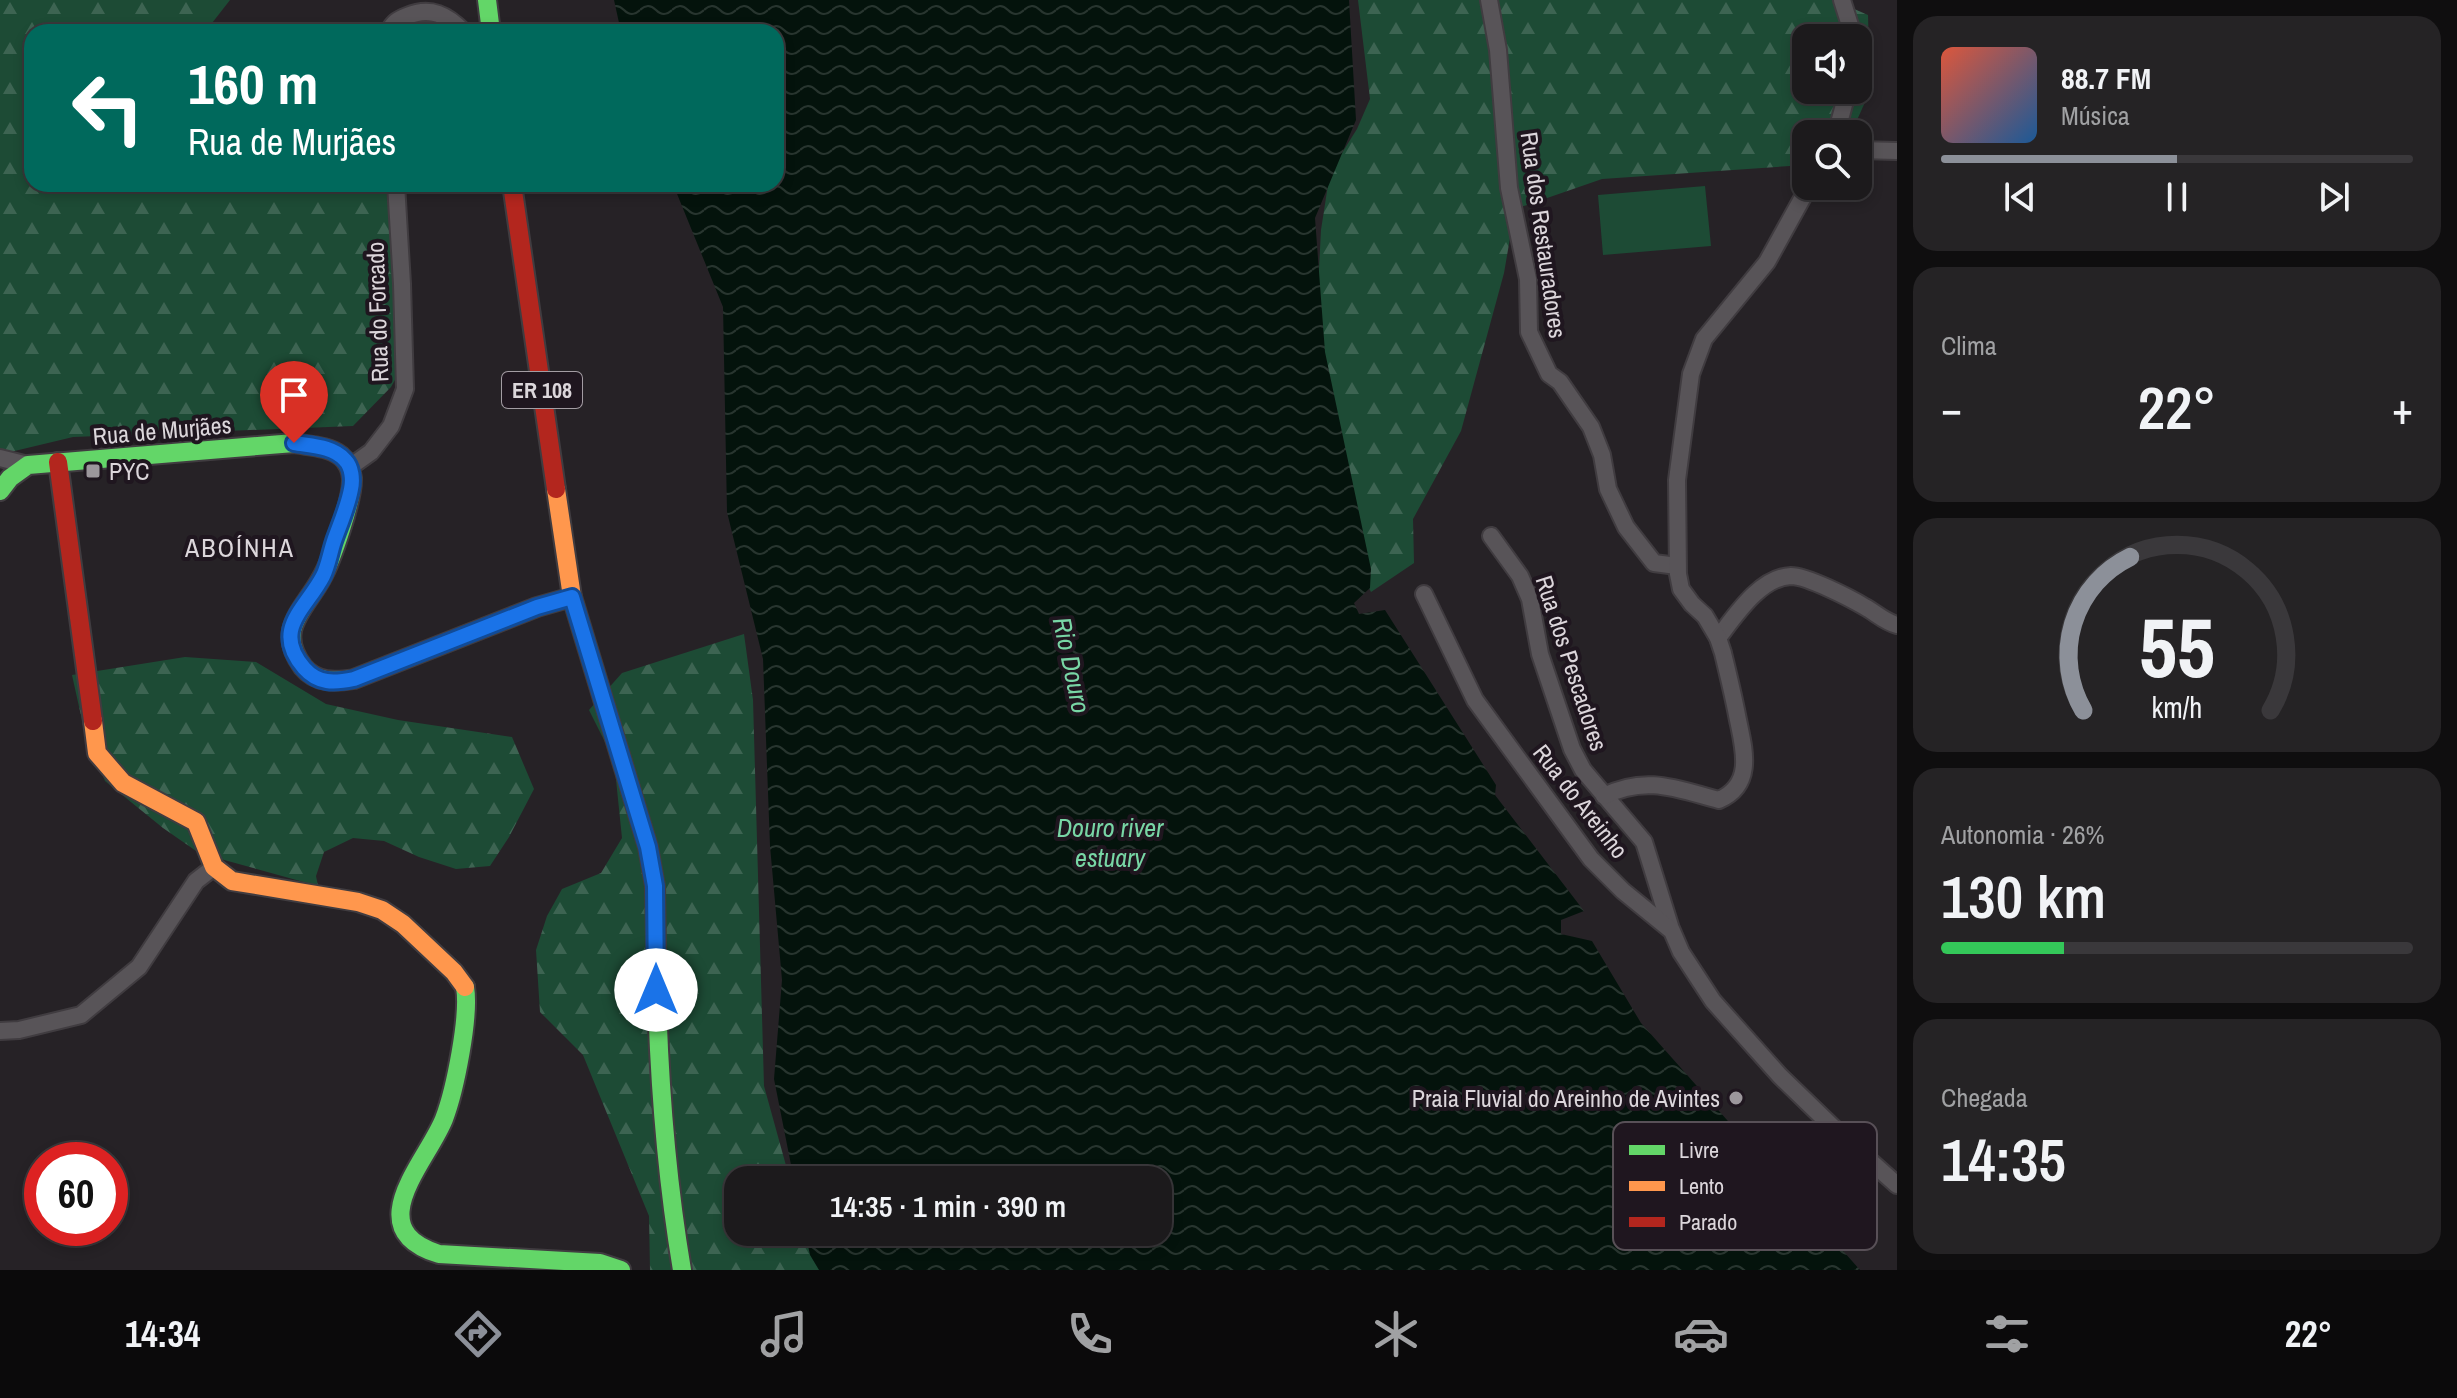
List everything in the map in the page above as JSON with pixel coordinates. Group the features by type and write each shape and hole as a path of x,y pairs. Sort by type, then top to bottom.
{"main road":[{"path":"487,0 490,24"},
{"name":"ER 108","path":"513,192 572,597 648,847 655,886 661,1084 674,1222 682,1270"},
{"name":"Rua de Murjães","path":"28,465 294,443 330,449 343,457 350,467"},
{"path":"58,462 97,753 123,783 196,822 214,867 232,881 358,902 382,910 403,924 454,972 466,988 466,1021 449,1102 401,1201 401,1222 411,1238 423,1249 469,1263 600,1263 621,1270"},
{"path":"0,491 10,478 28,465"},
{"path":"350,467 352,486 322,577 291,626 291,644 298,661 309,674 335,683 354,679 537,607 572,597"}],"street":[{"name":"Rua dos Restauradores","path":"1489,0 1498,50 1509,188 1528,279 1529,332 1549,374 1560,382 1591,427 1602,455 1608,489 1626,527 1654,563 1677,566"},
{"path":"1842,0 1850,24"},
{"path":"392,24 417,12 435,11 456,24"},
{"path":"1872,150 1897,151"},
{"name":"Rua do Forcado","path":"350,467 371,452 391,426 405,389 396,192"},
{"path":"1604,796 1619,788 1639,784 1690,790 1719,800 1737,788 1742,773 1746,751 1718,638 1705,616 1681,589 1677,566 1677,480 1691,374 1704,339 1767,262 1801,200"},
{"path":"0,458 28,465"},
{"name":"Rua dos Pescadores","path":"1491,536 1520,576 1530,599 1540,654 1572,749 1583,770 1644,842 1672,931"},
{"path":"1718,638 1755,593 1780,578 1792,576 1867,607 1890,624 1897,625"},
{"name":"Rua do Areinho","path":"1424,594 1475,700 1591,859 1623,891 1672,931 1681,952 1723,1012 1780,1076 1828,1122"},
{"path":"0,1031 19,1030 81,1015 139,967 196,881 214,867"},
{"name":"Rua do Areinho","path":"1877,1167 1897,1185"}],"green space":[{"path":"0,0 230,0 211,24 24,24 24,192 390,192 411,351 391,387 353,426 73,437 0,457"},
{"path":"1358,0 1845,0 1845,5 1868,15 1868,24 1792,24 1792,104 1864,104 1857,120 1792,120 1792,166 1602,179 1515,209 1504,273 1461,431 1413,519 1414,563 1371,592 1309,303 1318,289 1321,230 1330,172 1357,129 1370,99"},
{"path":"1705,186 1711,246 1603,255 1598,195"},
{"path":"744,634 753,700 764,1086 786,1166 724,1166 724,1246 814,1246 823,1270 650,1270 649,1216 583,1055 540,1012 536,950 547,916 562,889 601,873 622,838 614,760 589,710 622,673"},
{"path":"185,657 256,662 326,704 398,720 512,737 534,789 490,866 456,869 384,841 353,838 324,852 316,876 318,886 199,853 105,781 84,729 72,675"}],"water":[{"name":"Douro river estuary","path":"614,0 1349,0 1356,120 1315,218 1325,352 1371,569 1370,588 1354,603 1359,614 1385,610 1496,785 1495,795 1584,911 1561,920 1561,934 1592,941 1641,1023 1729,1122 1613,1122 1613,1250 1842,1250 1860,1270 819,1270 808,1246 1172,1246 1172,1166 791,1166 774,1079 782,980 770,846 763,659 727,512 723,307 676,192 784,192 784,24 619,24"}],"traffic: fast":[{"path":"487,0 490,24"},
{"path":"0,491 10,478 28,465 294,443 336,453 346,461 351,472 349,500 326,570 300,611 292,631 295,654 303,667 314,676 326,680 354,679 537,607 572,597"},
{"path":"656,946 663,1108 670,1189 682,1270"},
{"path":"465,987 463,1034 453,1090 444,1119 405,1193 401,1212 403,1228 415,1243 439,1254 600,1263 621,1270"}],"traffic: slow":[{"path":"556,489 572,597 648,847 655,886 656,946"},
{"path":"93,721 97,753 123,783 196,822 214,867 232,881 358,902 382,910 403,924 454,972 465,987"}],"traffic: jam":[{"path":"513,192 556,489"},
{"path":"58,462 93,721"}],"place":[{"name":"PYC","path":"93,471"},
{"name":"Praia Fluvial do Areinho de Avintes","path":"1736,1098"}],"district":[{"name":"ABOÍNHA","path":"240,547"}],"route":[{"path":"294,443 330,449 343,457 350,467 352,486 322,577 291,626 291,644 298,661 309,674 335,683 354,679 537,607 572,597 648,847 655,886 656,990"}],"water label":[{"name":"Rio Douro","path":"1072,665"}]}
